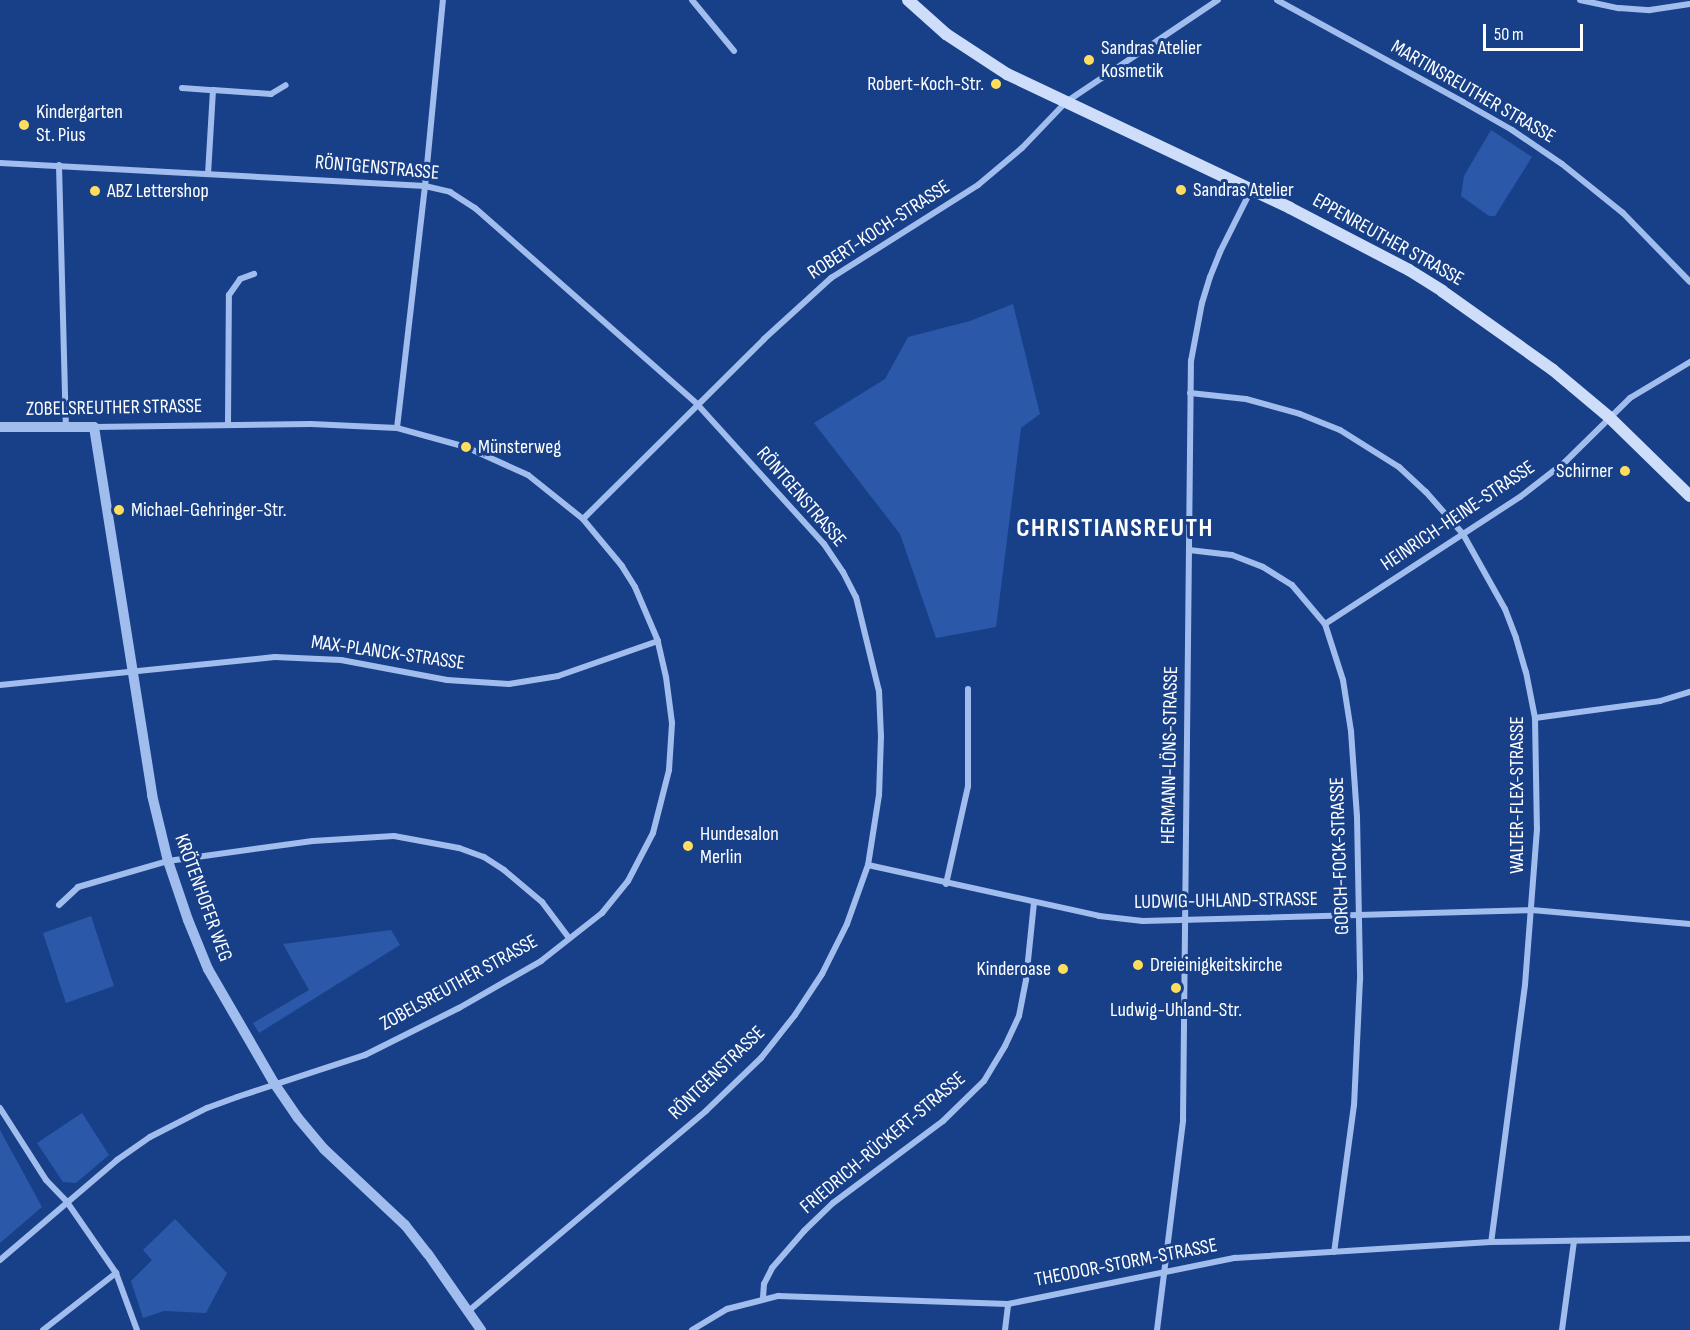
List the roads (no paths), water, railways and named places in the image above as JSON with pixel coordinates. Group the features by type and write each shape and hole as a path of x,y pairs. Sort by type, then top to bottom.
{"main road":[{"name":"EPPENREUTHER STRASSE","path":"908,0 946,34 1003,72 1251,190 1386,258 1442,291 1527,349 1609,417 1690,496"}],"street":[{"path":"397,428 425,186 443,0"},
{"path":"692,0 734,51"},
{"name":"ROBERT-KOCH-STRASSE","path":"583,519 697,404 831,278 978,185 1022,148 1066,102 1218,0"},
{"name":"MARTINSREUTHER STRASSE","path":"1277,0 1463,102 1537,147 1623,213 1690,282"},
{"path":"1580,0 1619,8 1650,10 1690,4"},
{"path":"182,88 271,94 286,85"},
{"path":"208,173 213,90"},
{"name":"RÖNTGENSTRASSE","path":"0,163 425,186 450,192 475,208 697,404 824,544 843,572 855,597 879,691 881,736 879,795 868,864 846,924 822,974 795,1015 761,1058 706,1111 466,1312"},
{"path":"59,165 66,427"},
{"name":"HERMANN-LÖNS-STRASSE","path":"1157,1330 1183,1120 1191,361 1202,303 1220,252 1251,190"},
{"name":"ZOBELSREUTHER STRASSE","path":"228,424 229,295 240,279 254,274"},
{"name":"HEINRICH-HEINE-STRASSE","path":"1325,624 1520,497 1557,468 1630,398 1690,362"},
{"name":"WALTER-FLEX-STRASSE","path":"1190,393 1246,399 1292,411 1340,430 1399,467 1426,492 1463,534 1508,619 1526,672 1535,718 1537,829 1525,985 1491,1242"},
{"name":"ZOBELSREUTHER STRASSE","path":"0,427 311,423 397,428 466,447 501,461 552,492 583,519 622,566 635,587 658,641 672,723 669,770 653,833 628,881 602,913 541,961 412,1033 365,1055 274,1083 207,1108 150,1137 67,1202 0,1260"},
{"name":"KRÖTENHOFER WEG","path":"94,427 152,795 168,861 208,969 274,1083 324,1149 405,1225 481,1330"},
{"name":"GORCH-FOCK-STRASSE","path":"1189,550 1232,555 1278,575 1310,604 1325,624 1343,680 1351,731 1359,915 1357,1062 1334,1252"},
{"name":"MAX-PLANCK-STRASSE","path":"0,685 275,657 305,657 368,664 447,680 509,684 558,676 658,641"},
{"path":"946,884 968,786 968,688"},
{"path":"1535,718 1660,701 1690,692"},
{"path":"59,905 78,888 168,861 357,837 394,836 431,842 484,857 504,870 542,902 569,938"},
{"name":"LUDWIG-UHLAND-STRASSE","path":"868,864 1034,903 1099,916 1143,921 1532,910 1690,924"},
{"name":"FRIEDRICH-RÜCKERT-STRASSE","path":"763,1298 764,1284 772,1268 804,1231 833,1203 943,1121 984,1081 1005,1046 1019,1016 1026,980 1034,903"},
{"path":"0,1108 46,1180 67,1202 116,1273 137,1330"},
{"name":"THEODOR-STORM-STRASSE","path":"692,1330 727,1309 763,1298 785,1296 1008,1304 1166,1270 1235,1258 1491,1242 1690,1239"},
{"path":"1562,1330 1574,1241"},
{"path":"43,1330 116,1273"},
{"path":"1005,1330 1008,1304"}],"place":[{"name":"Sandras Atelier Kosmetik","path":"1089,60"},
{"name":"Robert-Koch-Str.","path":"996,84"},
{"name":"Kindergarten St. Pius","path":"24,125"},
{"name":"Sandras Atelier","path":"1181,190"},
{"name":"ABZ Lettershop","path":"95,191"},
{"name":"Münsterweg","path":"466,447"},
{"name":"Schirner","path":"1625,471"},
{"name":"Michael-Gehringer-Str.","path":"119,510"},
{"name":"Hundesalon Merlin","path":"688,846"},
{"name":"Dreieinigkeitskirche","path":"1138,965"},
{"name":"Kinderoase","path":"1063,969"},
{"name":"Ludwig-Uhland-Str.","path":"1176,988"}],"district":[{"name":"CHRISTIANSREUTH","path":"1115,529"}]}
